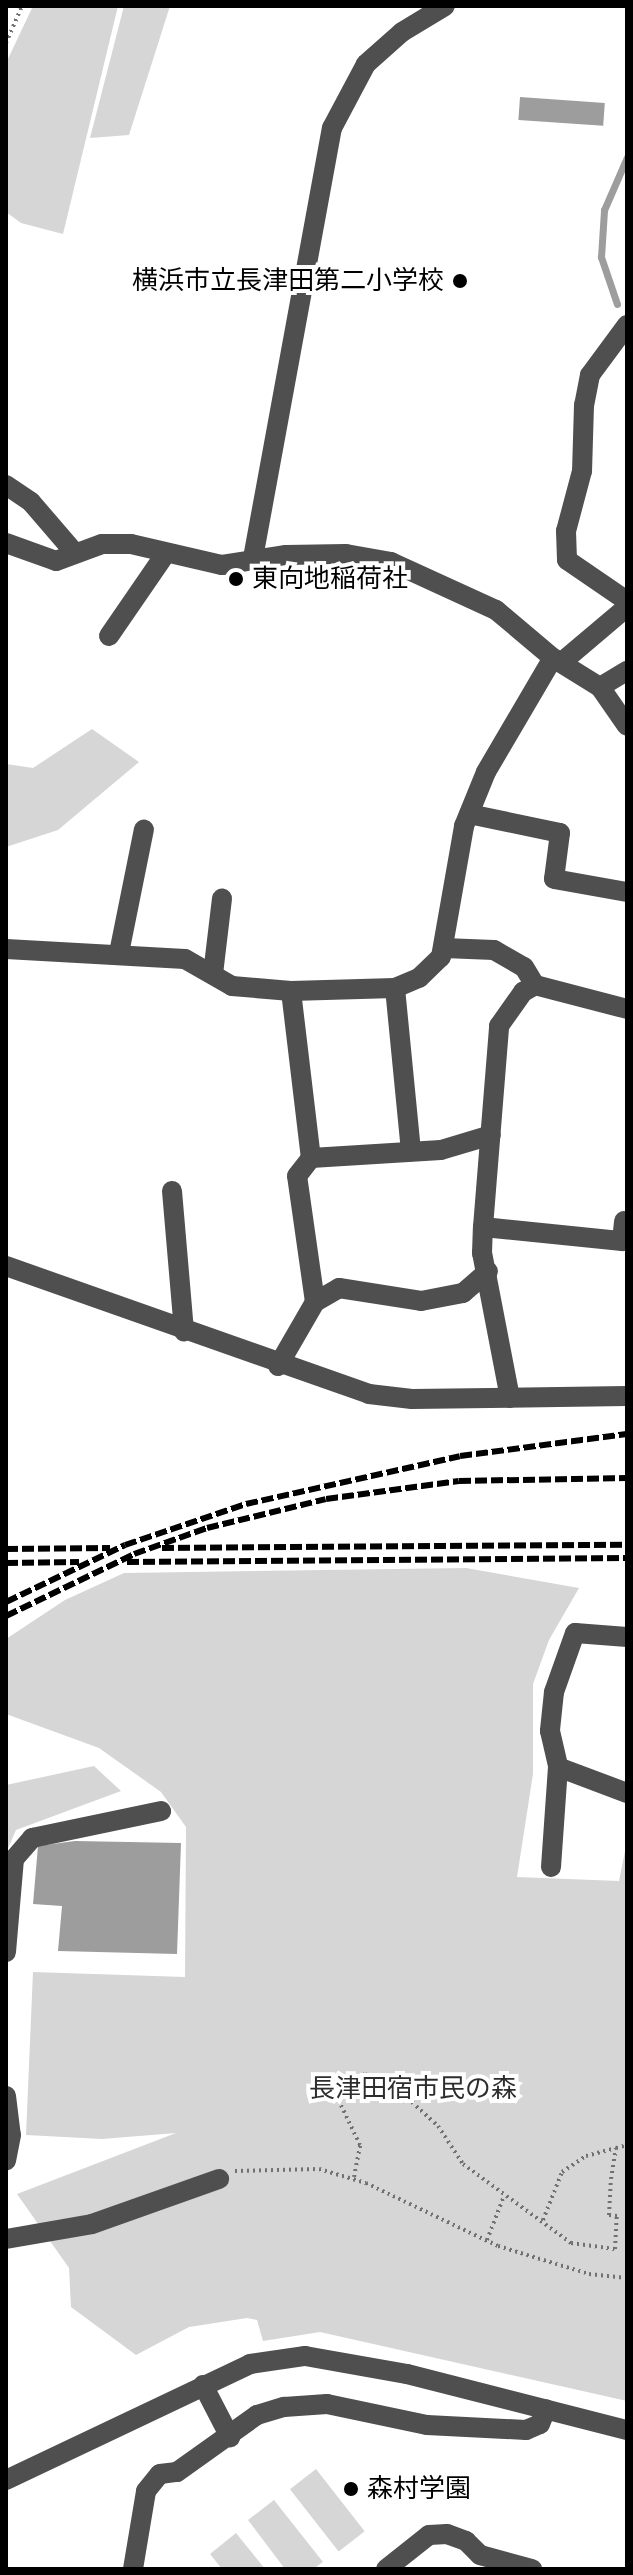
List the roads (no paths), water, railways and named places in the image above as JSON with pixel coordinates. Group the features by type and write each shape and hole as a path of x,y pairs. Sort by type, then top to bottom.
{"street":[{"path":"253,558 332,128 366,64 402,32 445,6"},
{"path":"6,949 185,959 232,986 291,991 395,988 433,968 444,948 469,814 508,730 557,660 627,604 567,560 566,531 582,471 590,375 627,325"},
{"path":"6,485 31,502 74,552"},
{"path":"8,548 56,561 102,544 131,544 222,565 253,558 346,554 391,562 496,610 557,660 600,687 627,726"},
{"path":"109,636 166,553"},
{"path":"600,687 627,671"},
{"path":"469,814 560,833 554,879 627,892"},
{"path":"119,953 144,829"},
{"path":"213,974 222,899"},
{"path":"444,948 494,950 524,967 535,985 627,1009"},
{"path":"510,1398 483,1227 499,1026 523,992 535,985"},
{"path":"395,988 411,1151"},
{"path":"291,991 311,1158 297,1176 315,1302"},
{"path":"311,1158 441,1150 491,1135"},
{"path":"172,1191 184,1331"},
{"path":"483,1227 622,1241 624,1221"},
{"path":"6,1266 278,1366 369,1394 510,1398 627,1396"},
{"path":"278,1366 315,1302 339,1288 421,1301 463,1293 488,1271"},
{"path":"551,1867 558,1767 550,1731 553,1705 575,1633 627,1637"},
{"path":"558,1767 627,1793"},
{"path":"6,1952 14,1859 32,1838 161,1811"},
{"path":"6,2096 11,2135 6,2161"},
{"path":"6,2239 92,2224 219,2179"},
{"path":"6,2480 250,2364 305,2356 407,2374 627,2430"},
{"path":"203,2385 230,2437"},
{"path":"133,2569 146,2491 160,2474 177,2472 257,2415 284,2407 327,2404 427,2425 526,2430 540,2424 546,2409"},
{"path":"386,2569 429,2535 447,2534 466,2541 480,2555 532,2569"}],"waterway":[{"path":"617,304 601,257 604,210 627,157"}],"railway":[{"path":"6,1602 125,1545 246,1504 460,1456 627,1434"},
{"path":"6,1616 134,1554 207,1528 326,1499 459,1481 627,1478"},
{"path":"162,1548 627,1545"},
{"path":"6,1549 110,1548"},
{"path":"127,1562 627,1558"},
{"path":"6,1563 79,1562"}],"place":[{"name":"横浜市立長津田第二小学校","path":"460,281"},
{"name":"東向地稲荷社","path":"236,579"},
{"name":"森村学園","path":"351,2489"}],"park label":[{"name":"長津田宿市民の森","path":"413,2089"}]}
